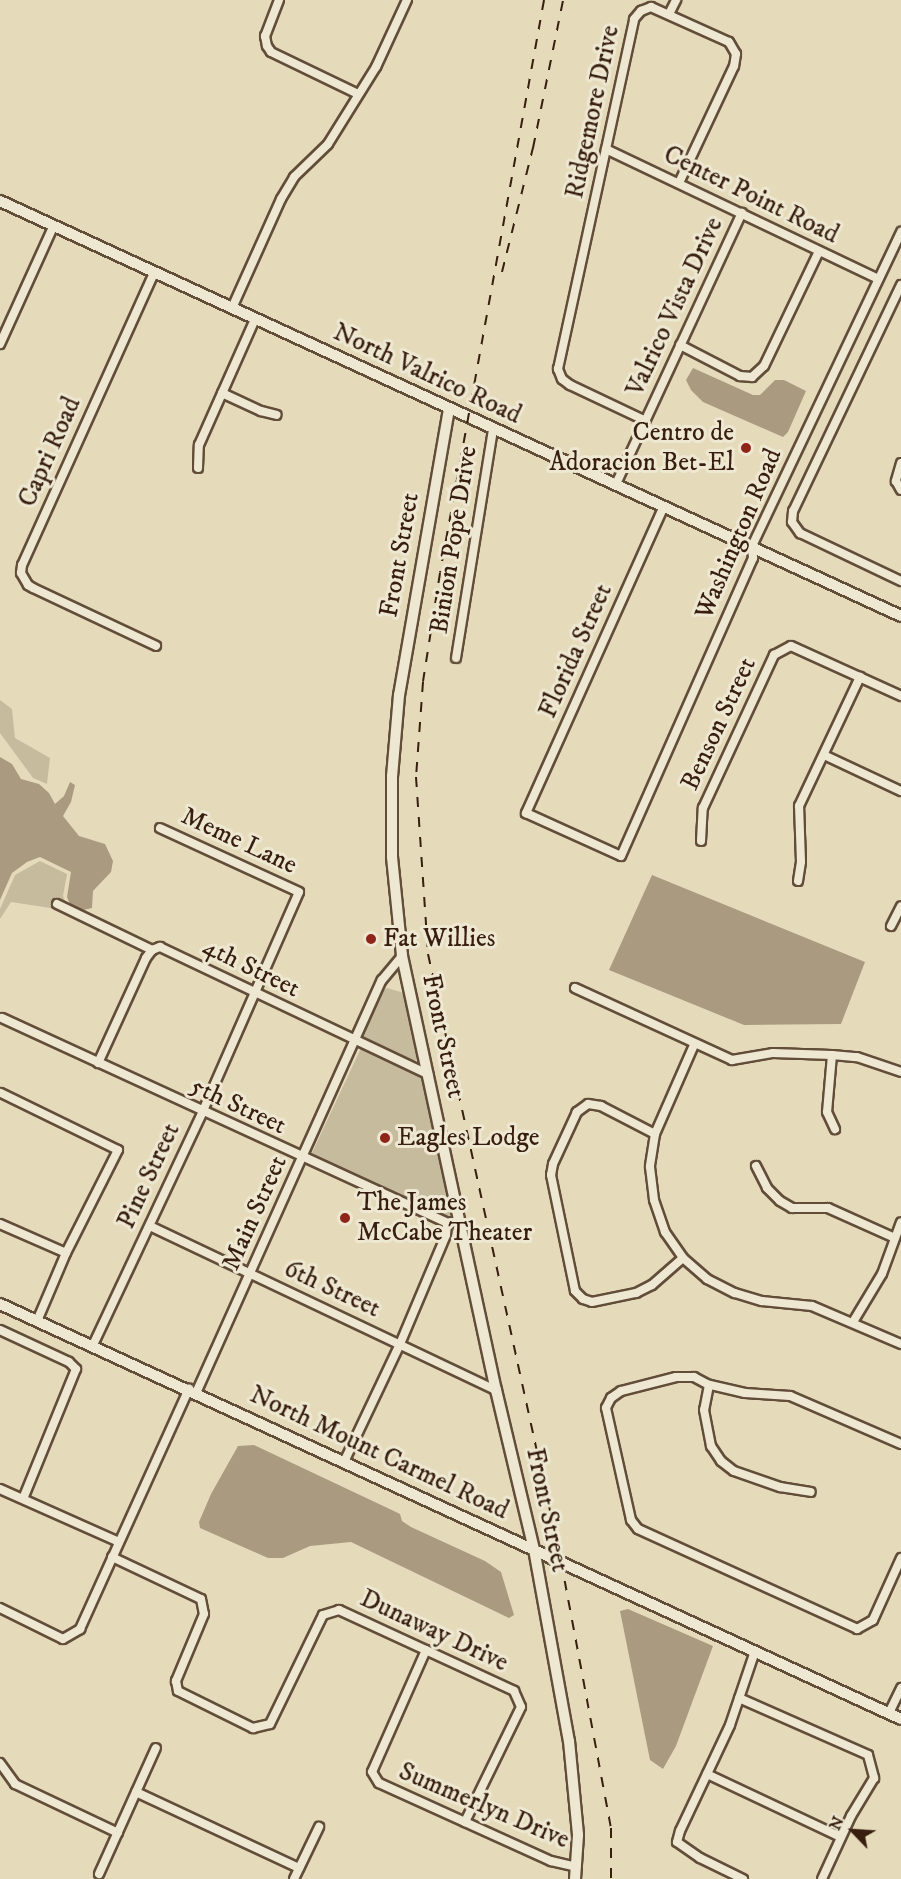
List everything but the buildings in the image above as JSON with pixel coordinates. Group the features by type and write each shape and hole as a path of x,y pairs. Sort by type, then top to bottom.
{"street":[{"path":"279,0 265,36 271,52 358,94"},
{"path":"232,308 285,192 294,177 328,144 376,67 407,0"},
{"path":"669,14 676,0"},
{"name":"Ridgemore Drive","path":"644,420 570,385 562,379 558,369 634,19 641,11 651,7 729,42 736,54 734,66 679,183"},
{"name":"Center Point Road","path":"606,149 878,279"},
{"name":"North Valrico Road","path":"0,201 901,616"},
{"name":"Valrico Vista Drive","path":"616,484 742,213"},
{"path":"0,344 53,227"},
{"name":"Washington Road","path":"621,856 753,558 752,546 901,232"},
{"path":"680,345 740,376 752,377 764,366 819,251"},
{"name":"Capri Road","path":"154,273 22,564 21,573 28,585 33,588 156,646"},
{"path":"901,285 793,511 792,522 800,533 901,581"},
{"path":"198,468 199,445 255,319"},
{"path":"222,393 261,411 277,415"},
{"name":"Front Street","path":"449,409 399,694 392,776 392,857 402,956 496,1390 534,1549 569,1741 578,1835 575,1879"},
{"name":"Binion Pope Drive","path":"456,658 493,429"},
{"path":"901,463 896,481 901,490"},
{"name":"Florida Street","path":"621,856 526,813 664,506"},
{"name":"Benson Street","path":"701,841 703,808 774,655 791,646 901,696"},
{"path":"798,881 801,862 799,806 860,677"},
{"path":"824,755 901,791"},
{"name":"Meme Lane","path":"160,828 299,892"},
{"name":"Pine Street","path":"93,1345 202,1113 299,892"},
{"name":"4th Street","path":"57,904 152,950 160,947 428,1074"},
{"path":"891,926 901,906"},
{"path":"98,1063 146,958 152,950"},
{"name":"Main Street","path":"0,1608 63,1639 80,1629 119,1542 250,1275 382,980 402,956"},
{"path":"575,988 694,1045 732,1060 773,1053 832,1055 857,1057 901,1072"},
{"name":"5th Street","path":"2,1018 202,1113 447,1223"},
{"path":"694,1045 655,1134 650,1167 654,1200 665,1232 683,1258 707,1279 735,1293 762,1301 812,1306 901,1344"},
{"path":"832,1055 827,1112 836,1129"},
{"path":"1,1094 118,1150 66,1253 37,1321"},
{"path":"655,1134 601,1106 588,1104 577,1112 553,1164 551,1174 575,1291 583,1299 592,1302 636,1293 651,1285 683,1258"},
{"path":"756,1166 767,1188 780,1201 792,1208 828,1208 895,1238"},
{"path":"344,1462 400,1344 446,1235 447,1223 460,1221"},
{"path":"853,1323 882,1274 901,1222"},
{"path":"0,1224 66,1253"},
{"name":"6th Street","path":"150,1226 496,1390"},
{"name":"North Mount Carmel Road","path":"0,1304 901,1719"},
{"path":"0,1330 69,1362 76,1369 23,1499"},
{"path":"901,1444 790,1396 745,1393 709,1385 694,1377 676,1377 621,1391 611,1398 606,1408 631,1520 638,1529 857,1629 873,1620 901,1558"},
{"path":"709,1385 704,1410 711,1446 721,1461 734,1471 780,1487 811,1492"},
{"path":"0,1489 119,1542"},
{"name":"Dunaway Drive","path":"112,1557 201,1599 204,1614 176,1681 178,1691 253,1728 270,1724 324,1615 339,1610 514,1691 521,1707 465,1822"},
{"name":"Summerlyn Drive","path":"426,1650 372,1772 379,1783 551,1861 576,1867"},
{"path":"742,1879 700,1858 677,1842 680,1831 730,1725 755,1651"},
{"path":"889,1713 901,1688"},
{"path":"739,1698 868,1755 874,1778 822,1879"},
{"path":"99,1874 156,1748"},
{"path":"0,1763 10,1779 21,1787 118,1833"},
{"path":"707,1774 842,1837"},
{"path":"136,1792 299,1868"},
{"path":"294,1879 319,1827"}],"shaded area":[{"path":"693,368 753,395 760,395 775,380 784,380 806,391 788,432 783,437 703,402 691,390 686,380"},
{"path":"0,700 12,709 15,738 50,758 47,784 33,778 0,733"},
{"path":"0,757 12,764 21,779 39,784 49,793 55,804 64,796 70,782 75,785 71,802 63,816 79,836 105,844 113,861 111,872 93,891 92,908 79,911 71,907 67,897 71,872 40,857 27,862 12,873 0,900"},
{"path":"40,861 67,874 63,896 66,904 54,899 51,906 57,909 11,902 0,919 0,909 15,875"},
{"path":"652,875 865,962 841,1024 744,1025 609,970"},
{"path":"387,988 401,992 405,997 417,1060 412,1061 363,1038 363,1031 380,992"},
{"path":"361,1048 424,1077 454,1218 443,1218 310,1157"},
{"path":"254,1445 400,1514 402,1521 411,1527 485,1561 501,1572 514,1615 509,1618 351,1542 310,1546 283,1558 268,1558 200,1528 199,1522 211,1494 238,1446"},
{"path":"628,1609 713,1646 676,1746 663,1769 650,1760 620,1611"}],"railway":[{"path":"544,0 440,573 423,682 416,777 428,954 561,1561 611,1828 611,1879"},
{"path":"502,272 533,148 563,0"}],"place":[{"name":"Centro de Adoracion Bet-El","path":"746,448"},
{"name":"Fat Willies","path":"371,939"},
{"name":"Eagles Lodge","path":"385,1138"},
{"name":"The James McCabe Theater","path":"345,1218"}]}
